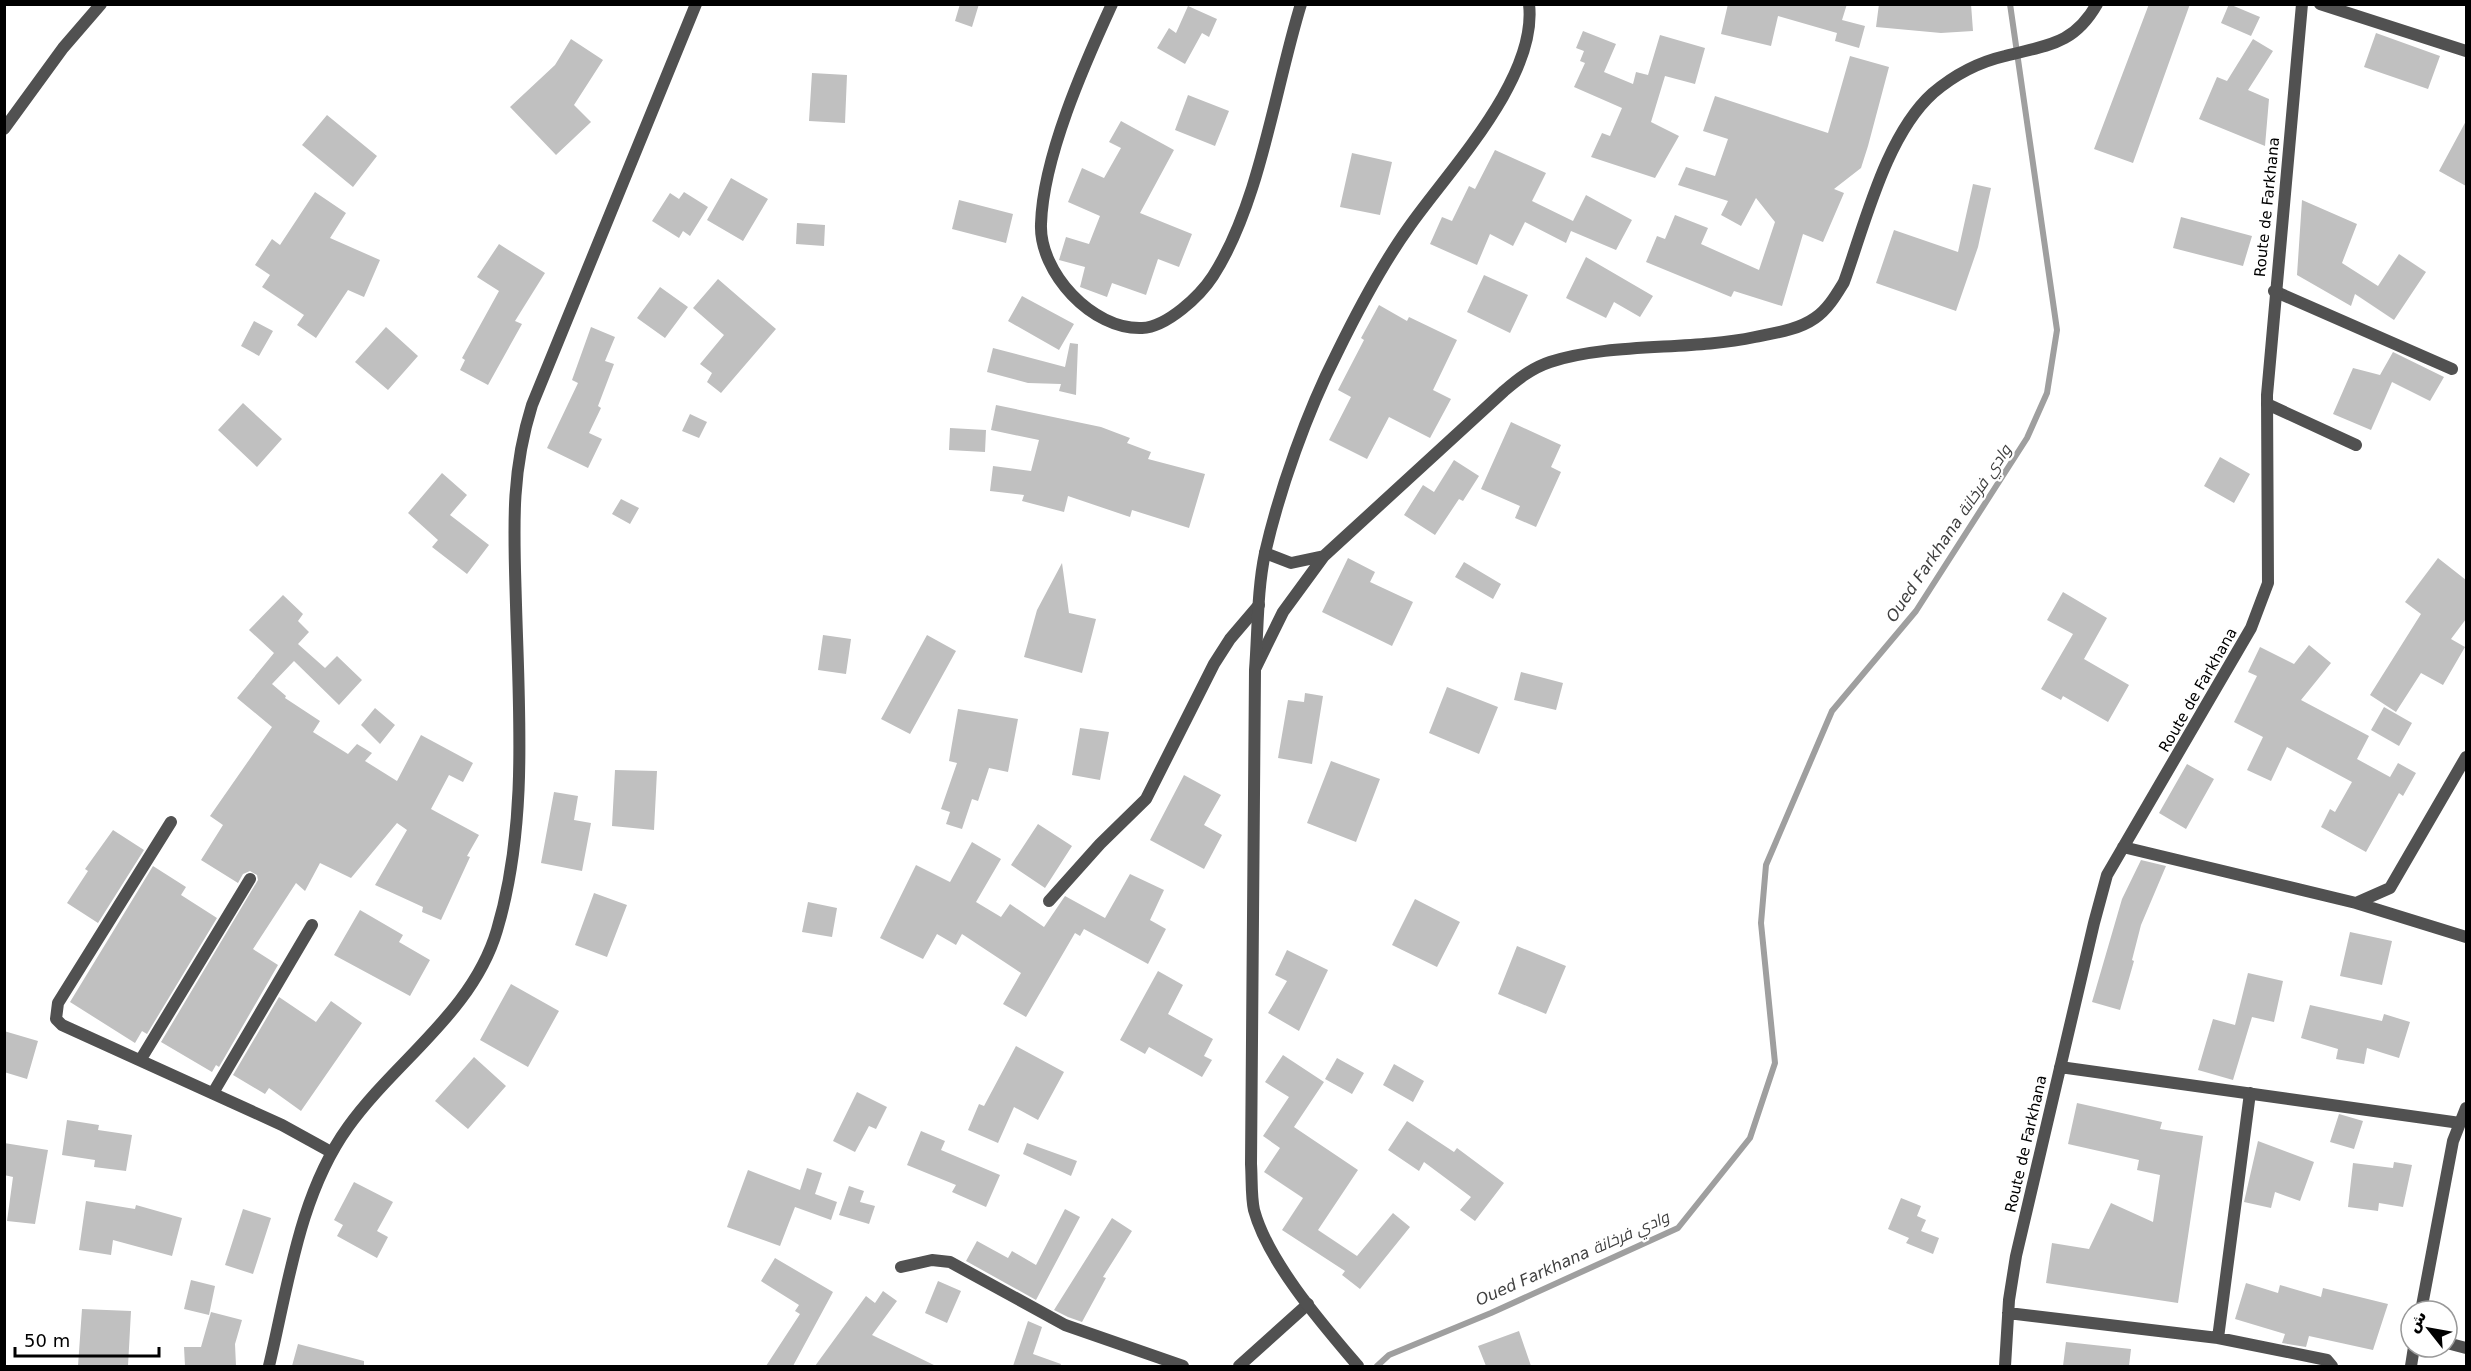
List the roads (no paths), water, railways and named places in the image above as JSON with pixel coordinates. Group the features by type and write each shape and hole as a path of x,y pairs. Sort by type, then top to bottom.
{"street":[{"path":"4,129 63,48 101,4"},
{"path":"269,1366 304,1223 315,1188 331,1152 349,1125 464,997 483,968 497,933 510,881 517,800 518,669 513,520 515,477 522,438 537,394 696,4"},
{"path":"1112,4 1057,140 1047,181 1041,226 1049,261 1070,294 1095,315 1142,328 1168,319 1193,301 1213,276 1227,248 1246,202 1301,4"},
{"path":"1358,1366 1327,1330 1274,1256 1254,1210 1251,1164 1255,670 1265,553 1298,443 1332,361 1396,247 1498,105 1518,70 1527,41 1529,4"},
{"path":"1255,670 1283,612 1324,556 1526,373 1549,363 1578,355 1739,340 1796,327 1816,317 1832,300 1844,282 1889,156 1912,117 1933,93 1955,77 2004,56 2061,42 2078,30 2097,4"},
{"name":"Route de Farkhana","path":"2005,1366 2008,1313 2018,1246 2107,875 2251,628 2262,604 2268,583 2267,404 2274,291 2302,4"},
{"path":"2320,4 2466,51"},
{"path":"2274,291 2452,369"},
{"path":"2267,404 2356,445"},
{"path":"1265,553 1292,563 1324,556"},
{"path":"1048,901 1100,844 1146,799 1214,664 1230,639 1259,604"},
{"path":"2356,903 2390,888 2466,757"},
{"path":"171,822 56,1011 56,1019 62,1025 141,1059 331,1152"},
{"path":"2123,847 2356,903 2466,937"},
{"path":"141,1059 250,879"},
{"path":"213,1093 312,925"},
{"path":"2060,1067 2460,1124"},
{"path":"2218,1338 2250,1093"},
{"path":"2423,1299 2453,1141 2466,1108"},
{"path":"901,1267 932,1260 950,1262 1011,1294 1026,1306 1065,1325 1184,1366"},
{"path":"1239,1366 1308,1304"},
{"path":"2008,1313 2218,1338 2327,1360 2332,1366"}],"waterway":[{"name":"Oued Farkhana وادي فرخانة","path":"1377,1366 1389,1355 1491,1313 1678,1228 1750,1138 1775,1063 1761,923 1766,865 1832,711 1916,611 2027,438 2047,393 2057,330 2010,4"}]}
